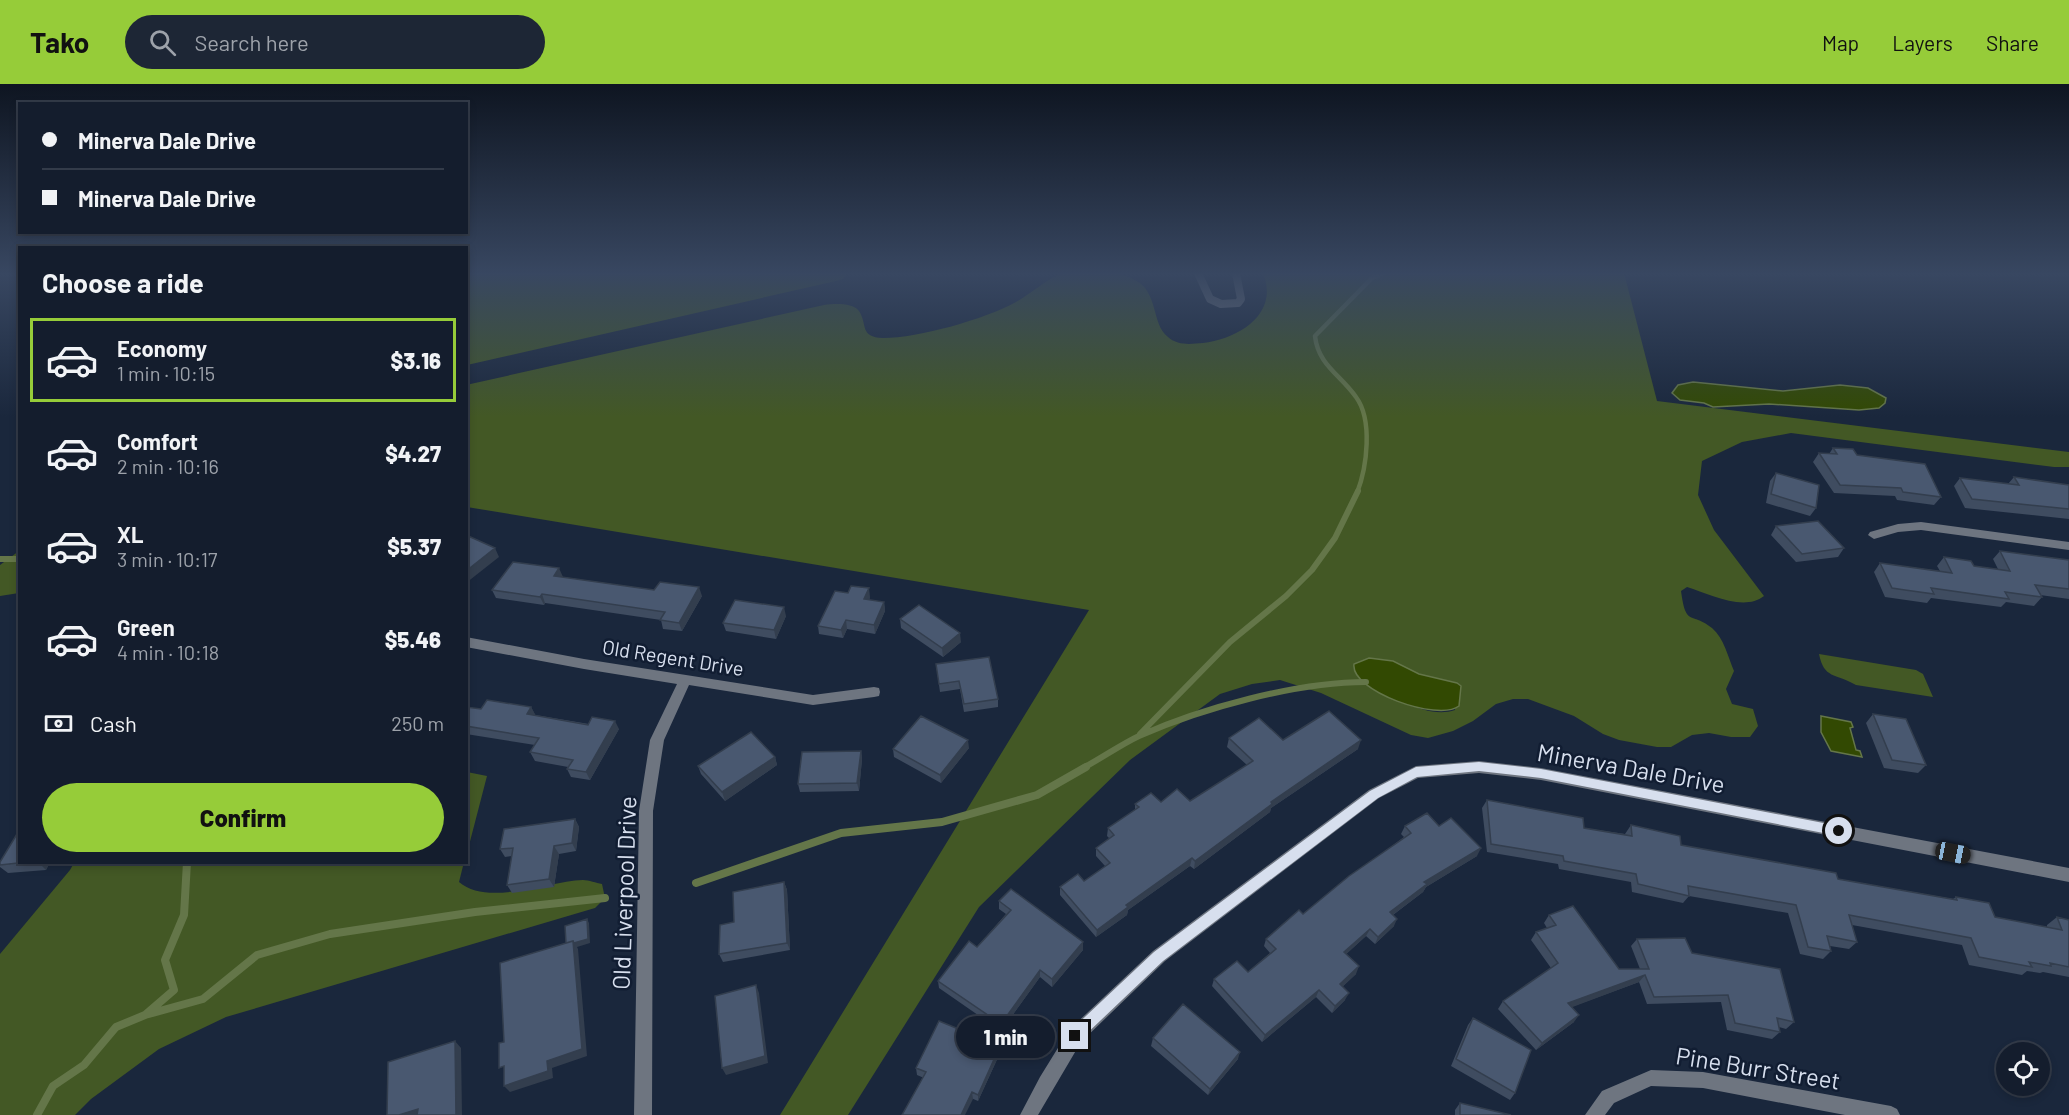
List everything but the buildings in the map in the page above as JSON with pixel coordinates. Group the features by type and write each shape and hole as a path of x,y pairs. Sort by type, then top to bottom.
{"street":[{"path":"1874,535 1921,526 2069,546"},
{"name":"Old Regent Drive","path":"468,642 584,664 813,700 874,692"},
{"name":"Old Liverpool Drive","path":"643,1115 646,811 657,740 685,680"},
{"name":"Minerva Dale Drive","path":"1029,1115 1075,1036 1159,956 1374,794 1416,772 1479,767 1541,774 2069,875"},
{"name":"Pine Burr Street","path":"1594,1115 1608,1096 1651,1078 1703,1080 1891,1115"}],"shaded area":[{"path":"468,321 660,321 468,365"},
{"path":"752,321 863,321 867,333 883,338 915,335 967,321 1158,321 1168,337 1176,342 1189,344 1216,341 1230,336 1253,321 1636,321 1657,401 2069,452 2069,467 2054,467 1791,433 1742,442 1702,461 1698,495 1714,530 1764,596 1747,602 1737,602 1687,587 1681,591 1683,603 1690,617 1712,628 1723,642 1734,671 1726,689 1732,704 1753,709 1758,726 1750,737 1731,737 1709,733 1692,735 1671,747 1657,747 1619,740 1603,734 1574,716 1528,699 1513,699 1496,704 1473,721 1453,731 1428,738 1411,735 1321,693 1280,680 1252,684 1220,694 1130,760 979,907 848,1115 780,1115 1089,610 468,507 468,385","holes":["1369,658 1393,661 1419,674 1458,683 1455,710 1445,712 1424,710 1373,689"]},
{"path":"1693,382 1783,391 1840,385 1868,388 1886,398 1885,403 1879,408 1859,410 1769,404 1713,407 1704,403 1680,400 1672,393 1678,385"},
{"path":"18,552 18,593 0,596 0,565"},
{"path":"1819,654 1916,670 1923,674 1933,697 1856,685 1827,672"},
{"path":"1369,658 1393,661 1419,674 1457,683 1461,686 1459,706 1448,710 1433,710 1415,707 1380,693 1366,684 1357,674 1354,664"},
{"path":"1821,716 1851,722 1853,727 1850,728 1856,750 1860,751 1862,757 1831,751 1821,732"},
{"path":"468,772 487,776 468,849"},
{"path":"73,864 464,864 459,882 471,889 502,893 585,880 602,884 605,898 595,908 226,1017 159,1049 91,1099 75,1115 0,1115 0,954"}],"waterway":[{"path":"1330,321 1315,336 1317,346 1325,362 1356,397 1365,418 1366,457 1357,493"},
{"path":"1140,734 1230,642 1286,596 1312,570 1335,538 1358,491"},
{"path":"0,559 18,559"},
{"path":"1083,768 1139,736 1220,707 1250,698 1310,686 1366,682"},
{"path":"696,883 841,833 942,822 1037,795 1086,767"},
{"path":"145,1015 174,990 165,960 184,915 187,864"},
{"path":"145,1015 203,999 257,955 330,934 475,912 605,898"},
{"path":"37,1115 53,1086 84,1065 116,1027 145,1015"}],"route":[{"path":"1075,1036 1159,956 1374,794 1416,772 1479,767 1541,774 1839,831"}]}
